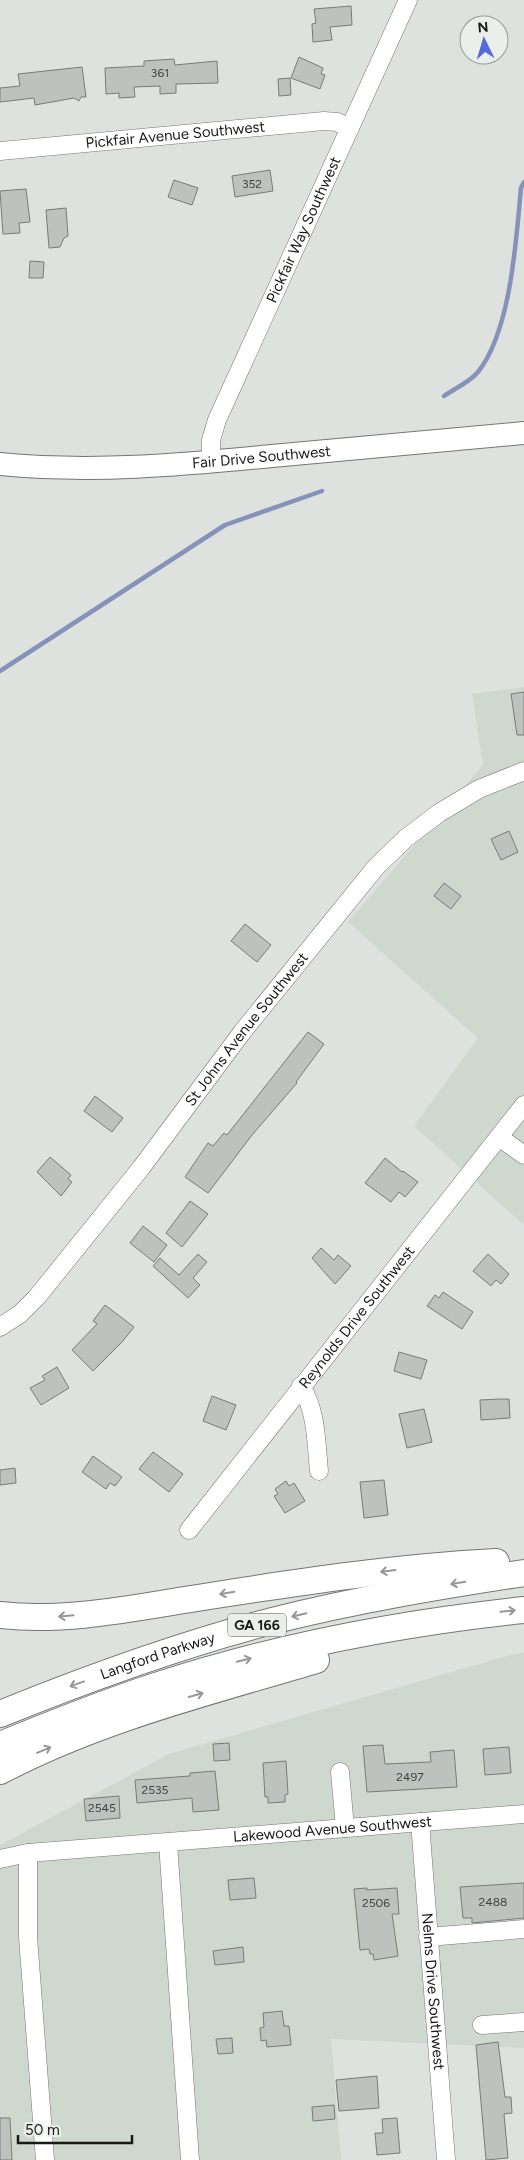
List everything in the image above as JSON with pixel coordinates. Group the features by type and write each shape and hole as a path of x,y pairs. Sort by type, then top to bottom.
{"highway":[{"path":"0,1616 38,1617 84,1614 433,1566 524,1561"},
{"name":"Langford Parkway","path":"0,1714 129,1664 272,1621 436,1586 524,1573"},
{"name":"Langford Parkway","path":"0,1745 94,1708 220,1666 320,1642 458,1617 524,1610"},
{"path":"0,1772 67,1740 160,1705 458,1617"}],"main road":[{"name":"Fair Drive Southwest","path":"0,464 29,467 107,469 211,462 524,433"}],"street":[{"name":"Pickfair Way Southwest","path":"211,462 212,440 217,420 408,0"},
{"name":"Pickfair Avenue Southwest","path":"0,151 324,121 337,122 350,128"},
{"name":"St Johns Avenue Southwest","path":"0,1327 20,1314 36,1297 141,1168 244,1031 376,867 406,838 439,813 479,789 524,771"},
{"name":"Reynolds Drive Southwest","path":"190,1530 300,1386 524,1105"},
{"path":"499,1137 524,1155"},
{"path":"300,1386 309,1400 313,1414 318,1472"},
{"path":"340,1772 345,1828"},
{"name":"Lakewood Avenue Southwest","path":"28,1853 524,1814"},
{"name":"Nelms Drive Southwest","path":"420,1822 446,2160"},
{"path":"168,1843 175,1971 190,2160"},
{"path":"4,1857 28,1853 28,1937 45,2160"},
{"path":"428,1937 524,1929"},
{"path":"482,2025 524,2022"}],"shaded area":[{"path":"524,687 524,1225 414,1126 478,1038 348,922 483,765 472,694"},
{"path":"524,1653 524,2048 331,2039 341,2160 0,2160 0,1845 169,1754 510,1655"}],"building":[{"path":"351,6 352,25 330,27 332,40 313,42 312,24 316,23 314,9"},
{"path":"299,57 323,68 321,74 325,75 320,89 291,78"},
{"path":"174,59 175,65 217,61 218,83 176,84 176,93 160,94 160,86 134,87 135,97 119,98 119,93 106,94 105,68 144,66 144,61"},
{"path":"82,67 86,97 81,97 79,101 74,98 35,105 34,98 0,102 0,88 20,86 18,74"},
{"path":"290,78 291,95 279,96 278,79"},
{"path":"270,170 273,191 235,197 232,176"},
{"path":"174,180 198,188 192,205 168,197"},
{"path":"26,189 30,222 19,223 20,233 3,234 0,191"},
{"path":"66,208 68,236 64,238 60,247 49,248 46,210"},
{"path":"30,261 44,262 43,278 29,278"},
{"path":"524,692 524,735 517,735 511,694"},
{"path":"509,831 518,852 501,860 491,839"},
{"path":"444,883 461,896 451,909 434,896"},
{"path":"245,924 271,945 257,962 231,941"},
{"path":"308,1032 324,1044 297,1083 252,1135 208,1193 185,1177 208,1143 213,1146 224,1133 227,1135"},
{"path":"95,1096 123,1118 112,1132 84,1111"},
{"path":"50,1157 71,1175 68,1179 72,1182 61,1196 37,1172"},
{"path":"385,1158 418,1182 405,1197 399,1192 391,1202 365,1183"},
{"path":"190,1201 208,1214 182,1247 166,1233"},
{"path":"143,1226 167,1245 154,1262 130,1243"},
{"path":"321,1248 334,1260 338,1255 351,1266 335,1284 312,1258"},
{"path":"198,1254 207,1262 193,1278 200,1285 188,1298 153,1266 160,1258 179,1275"},
{"path":"488,1254 509,1274 501,1284 496,1280 491,1286 473,1271"},
{"path":"443,1292 473,1312 462,1329 427,1306 435,1295 439,1298"},
{"path":"105,1305 134,1327 93,1371 72,1350 97,1324 93,1321"},
{"path":"399,1352 427,1360 421,1379 394,1371"},
{"path":"57,1367 69,1388 41,1405 30,1388 45,1380 42,1376"},
{"path":"212,1396 236,1405 226,1430 203,1421"},
{"path":"509,1399 510,1418 481,1420 480,1400"},
{"path":"424,1409 432,1442 407,1448 399,1414"},
{"path":"153,1452 183,1474 169,1492 139,1469"},
{"path":"93,1456 122,1477 115,1486 110,1483 106,1489 82,1472"},
{"path":"15,1468 16,1483 0,1485 0,1470"},
{"path":"384,1480 388,1515 364,1518 360,1482"},
{"path":"286,1481 289,1486 294,1483 305,1501 285,1513 274,1496 278,1494 275,1489"},
{"path":"229,1743 230,1760 214,1761 213,1744"},
{"path":"383,1745 385,1764 431,1762 430,1752 454,1750 457,1787 367,1792 363,1746"},
{"path":"509,1747 511,1773 485,1775 483,1749"},
{"path":"286,1761 288,1794 285,1795 285,1802 268,1803 268,1797 265,1797 263,1763"},
{"path":"215,1771 219,1810 193,1812 192,1798 137,1803 135,1780 190,1776 190,1773"},
{"path":"119,1796 120,1818 86,1821 84,1799"},
{"path":"254,1878 256,1898 230,1900 228,1880"},
{"path":"524,1883 524,1918 472,1923 472,1918 463,1918 460,1887"},
{"path":"367,1888 367,1890 397,1888 399,1914 392,1914 398,1956 374,1960 373,1954 370,1954 369,1949 360,1950 354,1889"},
{"path":"243,1947 244,1962 215,1965 213,1951"},
{"path":"282,2011 284,2026 289,2026 291,2045 267,2047 266,2040 261,2041 260,2028 264,2027 263,2013"},
{"path":"232,2038 233,2053 218,2054 216,2039"},
{"path":"498,2042 505,2097 511,2097 512,2113 504,2114 508,2158 486,2160 476,2045"},
{"path":"377,2076 379,2108 339,2111 336,2080"},
{"path":"334,2105 335,2119 313,2121 312,2107"},
{"path":"0,2118 10,2118 12,2160 0,2160"},
{"path":"397,2118 400,2153 377,2155 375,2133 383,2133 382,2119"}],"waterway":[{"path":"444,396 475,376 489,354 498,333 510,284 521,188 524,182"},
{"path":"0,671 225,525 322,491"}]}
